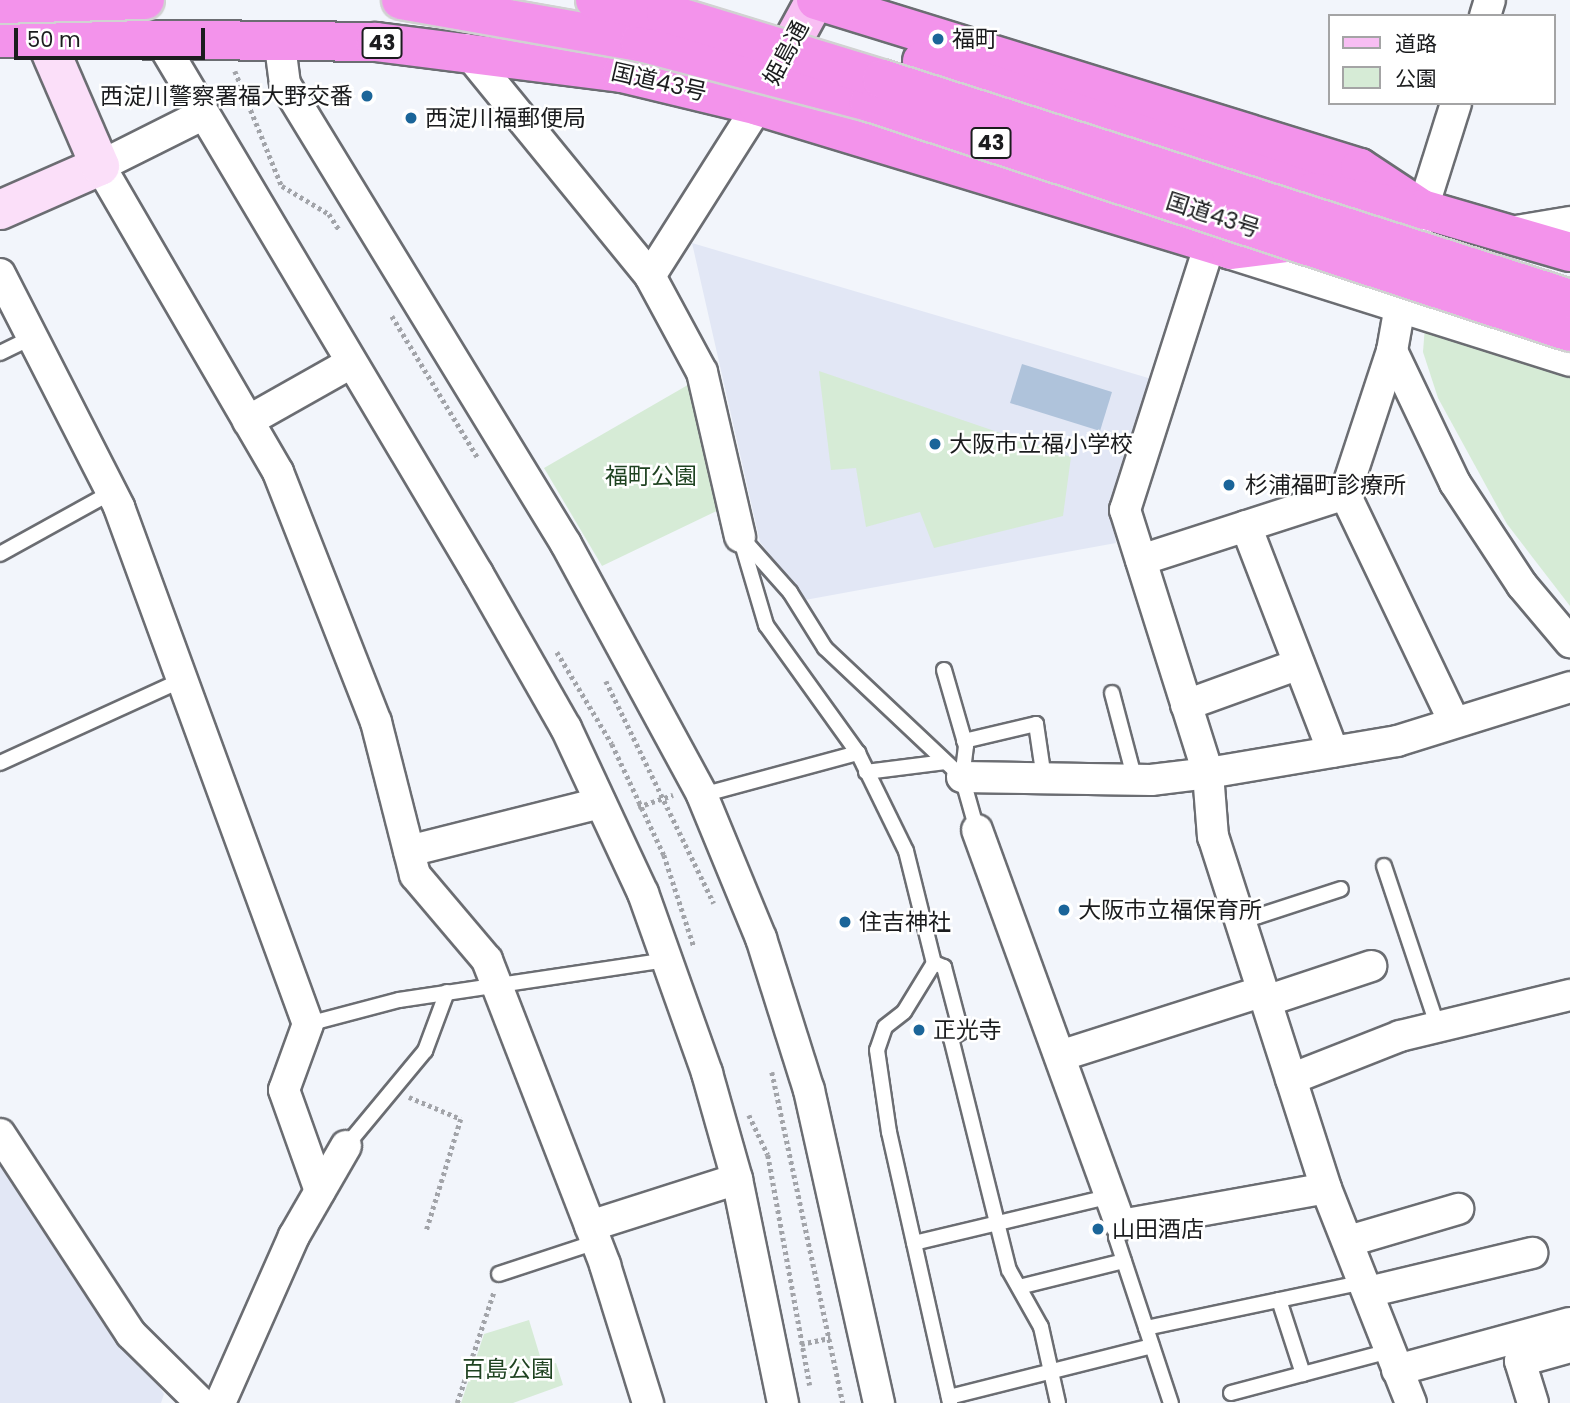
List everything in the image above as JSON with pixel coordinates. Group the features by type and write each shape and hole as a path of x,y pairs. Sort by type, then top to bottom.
{"highway":[{"path":"0,4 145,0"},
{"name":"国道43号","path":"401,0 640,42 869,102 1570,332"},
{"name":"国道43号","path":"595,0 666,13 1570,299"},
{"path":"811,7 1312,192 1422,209 1570,252"},
{"name":"国道43号","path":"0,38 279,38 465,49 622,73 758,106 1209,247 1263,248 1422,209"}],"main road":[{"name":"姫島通","path":"758,106 811,7"}],"street":[{"path":"28,0 100,166 278,472 376,722 415,876 487,961 593,1234 648,1403"},
{"path":"159,38 200,116 478,574 600,803 666,960 737,1179 783,1403"},
{"path":"279,38 285,84 566,544 695,793 761,938 809,1090 879,1403"},
{"path":"465,49 650,276 702,372 740,537"},
{"path":"1454,722 1345,494 1392,351 1399,307 1422,209 1455,105"},
{"path":"650,276 758,106"},
{"path":"0,210 100,166 200,116"},
{"path":"1503,233 1570,222"},
{"path":"1403,1401 1393,1360 1349,1241 1326,1188 1213,837 1208,773 1125,510 1209,247 1570,360"},
{"path":"0,274 112,492 308,1024 284,1090 320,1191"},
{"path":"1392,351 1455,483 1522,585 1570,642"},
{"path":"248,421 349,364"},
{"path":"1141,560 1345,494"},
{"path":"1247,526 1333,752"},
{"path":"1186,705 1300,664"},
{"path":"953,769 1044,778 1135,780 1208,773 1333,752 1454,722 1570,687"},
{"path":"409,852 600,803"},
{"path":"977,830 1063,1055 1121,1225 1326,1188"},
{"path":"1063,1055 1371,966"},
{"path":"1291,1079 1438,1027 1570,995"},
{"path":"0,1135 131,1334 201,1403"},
{"path":"220,1403 320,1191 346,1146"},
{"path":"593,1234 737,1179"},
{"path":"1349,1241 1458,1209"},
{"path":"1366,1287 1532,1253"},
{"path":"1393,1360 1570,1323"},
{"path":"1533,1403 1520,1361 1570,1347"}],"lane":[{"path":"0,353 33,337"},
{"path":"0,554 112,492"},
{"path":"740,537 766,625 858,753 906,851 934,963 904,1012 885,1027 877,1049 914,1243 950,1400 1152,1346"},
{"path":"740,537 790,592 825,648 953,769 977,830"},
{"path":"944,670 964,741 953,769"},
{"path":"0,763 180,681"},
{"path":"1112,693 1135,780"},
{"path":"964,741 1036,724 1044,778"},
{"path":"695,793 858,753"},
{"path":"866,772 953,769"},
{"path":"1384,866 1438,1027"},
{"path":"1240,922 1341,889"},
{"path":"308,1024 447,992 666,960"},
{"path":"934,963 944,967 961,1032 951,1038 997,1220 1019,1287 1056,1371 1058,1403"},
{"path":"346,1146 425,1051 447,992"},
{"path":"914,1243 997,1220 1111,1196"},
{"path":"1121,1225 1116,1237 1171,1403"},
{"path":"499,1274 593,1234"},
{"path":"1019,1287 1124,1261"},
{"path":"1146,1328 1279,1300 1366,1287"},
{"path":"1279,1300 1303,1374"},
{"path":"1231,1393 1303,1374 1393,1360"}],"path":[{"path":"232,63 288,198"},
{"path":"281,186 329,214 342,235"},
{"path":"387,308 428,385 482,464"},
{"path":"604,676 720,916"},
{"path":"629,810 664,798 695,793"},
{"path":"770,1062 843,1403"},
{"path":"393,1090 461,1119 426,1232"},
{"path":"457,1403 499,1274"},
{"path":"794,1345 841,1336"}],"shaded area":[{"name":"大阪市立福小学校","path":"692,243 1155,380 1110,507 1116,543 805,600 760,542"},
{"path":"0,1152 164,1394 161,1403 0,1403"}],"green space":[{"path":"1425,326 1570,372 1570,606 1507,524 1438,398 1423,352"},
{"path":"819,371 1071,457 1063,516 934,548 920,512 866,527 856,468 831,470"},
{"name":"福町公園","path":"693,382 727,506 602,566 544,468"},
{"name":"百島公園","path":"529,1320 543,1366 556,1363 563,1385 513,1403 461,1403 484,1334"}],"water":[{"path":"1022,364 1112,392 1100,431 1010,403"}],"place":[{"name":"福町","path":"938,39"},
{"name":"西淀川警察署福大野交番","path":"367,96"},
{"name":"西淀川福郵便局","path":"411,118"},
{"name":"大阪市立福小学校","path":"935,444"},
{"name":"杉浦福町診療所","path":"1229,485"},
{"name":"大阪市立福保育所","path":"1064,910"},
{"name":"住吉神社","path":"845,922"},
{"name":"正光寺","path":"919,1030"},
{"name":"山田酒店","path":"1098,1229"}]}
